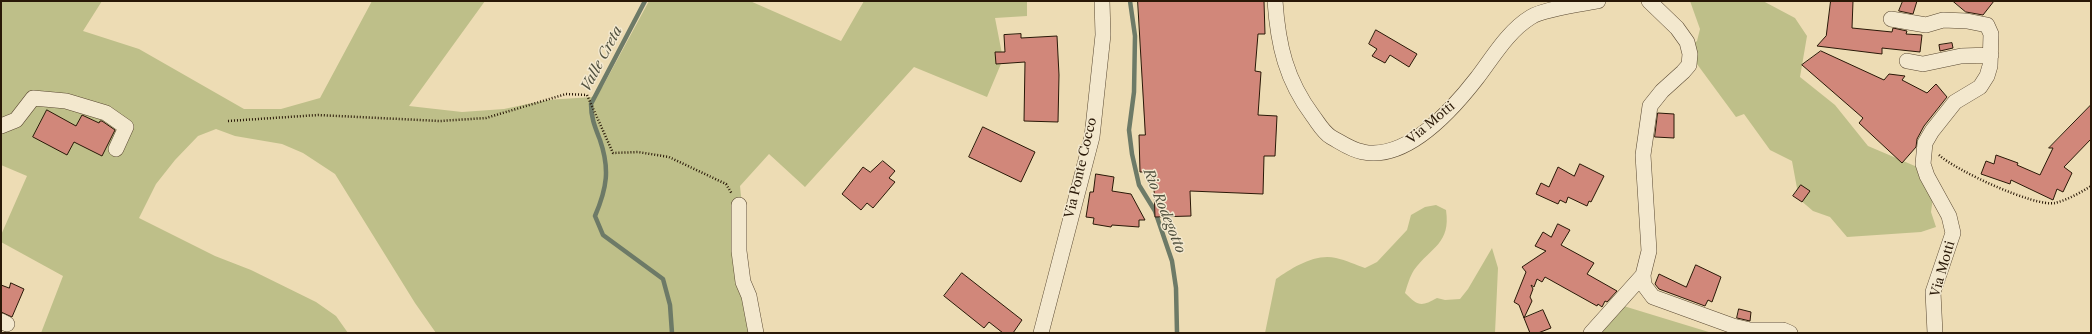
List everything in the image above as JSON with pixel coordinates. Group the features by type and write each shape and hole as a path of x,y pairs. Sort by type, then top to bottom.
{"street":[{"name":"Via Ponte Cocco","path":"1041,333 1092,137 1103,34 1102,1"},
{"name":"Via Motti","path":"1275,1 1282,54 1286,70 1302,101 1326,134 1350,148 1371,153 1384,152 1404,146 1421,135 1453,106 1476,80 1508,37 1532,16 1598,1"},
{"path":"1649,1 1677,28 1687,42 1690,54 1689,65 1662,91 1650,106 1643,155 1649,250 1643,275 1644,284 1653,297 1733,326 1750,330 1783,330 1790,333"},
{"name":"Via Motti","path":"1891,19 1926,26 1943,20 1967,21 1986,25 1991,34 1991,55 1987,76 1980,87 1955,102 1932,131 1925,143 1923,164 1927,176 1949,216 1953,233 1933,292 1934,333"},
{"path":"1907,62 1924,64 1961,56 1991,55"},
{"path":"1,126 16,120 33,98 66,101 106,113 126,127 116,149"},
{"path":"739,204 739,251 743,282 749,296 756,333"},
{"path":"1591,333 1643,275"}],"path":[{"path":"228,121 318,115 440,121 486,118 566,94 587,95 614,153 638,152 669,157 726,184 739,204"},
{"path":"1925,143 1949,164 1985,182 2033,200 2054,203 2079,194 2091,186"}],"green space":[{"path":"1,1 102,1 83,31 139,49 244,109 281,109 320,98 372,1 485,1 409,106 462,112 504,109 547,100 592,97 603,86 649,1 750,1 841,41 864,1 1027,1 1027,16 995,18 1003,59 987,97 914,67 805,187 769,154 740,186 751,297 764,333 436,333 415,303 335,174 303,153 282,144 235,136 216,129 198,136 175,160 156,184 139,218 215,256 251,270 316,302 336,316 348,333 41,333 63,276 1,242 1,235 27,176 1,165"},
{"path":"1690,1 1763,1 1795,18 1807,36 1800,77 1835,105 1868,146 1936,175 1931,212 1936,227 1921,232 1847,237 1830,217 1813,211 1799,199 1792,161 1770,150 1744,114 1736,117 1694,60 1689,46 1697,41 1700,29"},
{"path":"1436,205 1446,210 1446,230 1443,238 1414,270 1405,293 1413,301 1420,304 1427,303 1437,298 1445,300 1460,299 1468,289 1492,248 1498,268 1495,333 1265,333 1276,279 1304,262 1328,257 1347,261 1365,268 1377,262 1407,230 1411,215 1425,207"},
{"path":"1617,304 1712,333 1590,333"}],"building":[{"path":"1138,1 1264,1 1265,34 1258,34 1255,71 1261,72 1258,115 1277,116 1275,156 1264,156 1263,194 1190,191 1191,216 1155,217 1154,188 1150,172 1140,172 1139,135 1145,135"},
{"path":"1831,1 1853,1 1852,28 1892,32 1893,28 1907,31 1906,34 1922,35 1920,52 1882,48 1882,54 1817,46 1826,36"},
{"path":"1903,1 1917,1 1913,14 1899,11"},
{"path":"1953,1 1994,1 1983,15 1966,12"},
{"path":"1376,30 1417,54 1409,67 1390,55 1385,63 1372,56 1377,49 1369,44"},
{"path":"1021,34 1021,38 1057,36 1059,75 1058,122 1024,121 1025,62 996,64 995,52 1005,52 1004,35"},
{"path":"1952,43 1953,48 1940,51 1939,45"},
{"path":"1821,51 1884,80 1889,74 1905,76 1902,80 1927,93 1936,84 1947,97 1924,126 1917,139 1916,147 1902,163 1859,123 1863,118 1802,65"},
{"path":"2091,105 2091,139 2064,167 2072,173 2063,192 2057,189 2053,200 2011,180 2010,184 1981,174 1986,161 1994,164 1996,155 2018,163 2017,165 2040,175 2053,148 2049,148"},
{"path":"47,110 76,126 82,115 99,123 102,121 115,130 102,156 74,142 67,155 33,137"},
{"path":"1658,113 1674,114 1674,138 1655,137"},
{"path":"983,127 1035,152 1021,182 969,157"},
{"path":"883,161 895,171 889,178 895,182 873,208 867,203 861,210 842,194 863,167 870,172"},
{"path":"1580,164 1604,176 1591,202 1589,201 1587,206 1568,197 1566,203 1560,200 1558,204 1536,194 1541,183 1549,187 1558,167 1574,176"},
{"path":"1096,174 1114,177 1112,191 1131,194 1145,220 1139,220 1139,227 1112,225 1111,227 1093,224 1094,218 1086,217 1090,192 1093,192"},
{"path":"1801,185 1810,191 1802,202 1793,196"},
{"path":"1558,224 1570,230 1561,245 1594,263 1587,274 1617,291 1607,302 1605,301 1602,307 1598,304 1597,306 1545,277 1542,282 1537,279 1534,287 1531,285 1533,289 1530,297 1532,301 1524,318 1519,305 1514,302 1526,272 1522,267 1546,251 1535,246 1543,232 1551,237"},
{"path":"1696,265 1721,277 1712,302 1708,300 1705,306 1659,289 1655,284 1659,274 1686,287"},
{"path":"962,273 1022,320 1013,333 1003,333 989,322 984,328 944,296"},
{"path":"11,283 24,289 12,317 1,312 1,285 9,288"},
{"path":"1739,309 1751,312 1750,321 1737,318"},
{"path":"1543,310 1551,328 1538,333 1530,333 1524,318"}],"waterway":[{"name":"Valle Creta","path":"645,1 591,104 595,127 603,150 606,169 606,178 602,196 595,216 603,235 663,279 670,305 672,333"},
{"name":"Rio Rodegotto","path":"1130,1 1135,36 1134,92 1129,130 1132,154 1139,185 1155,211 1172,261 1176,288 1177,333"}]}
